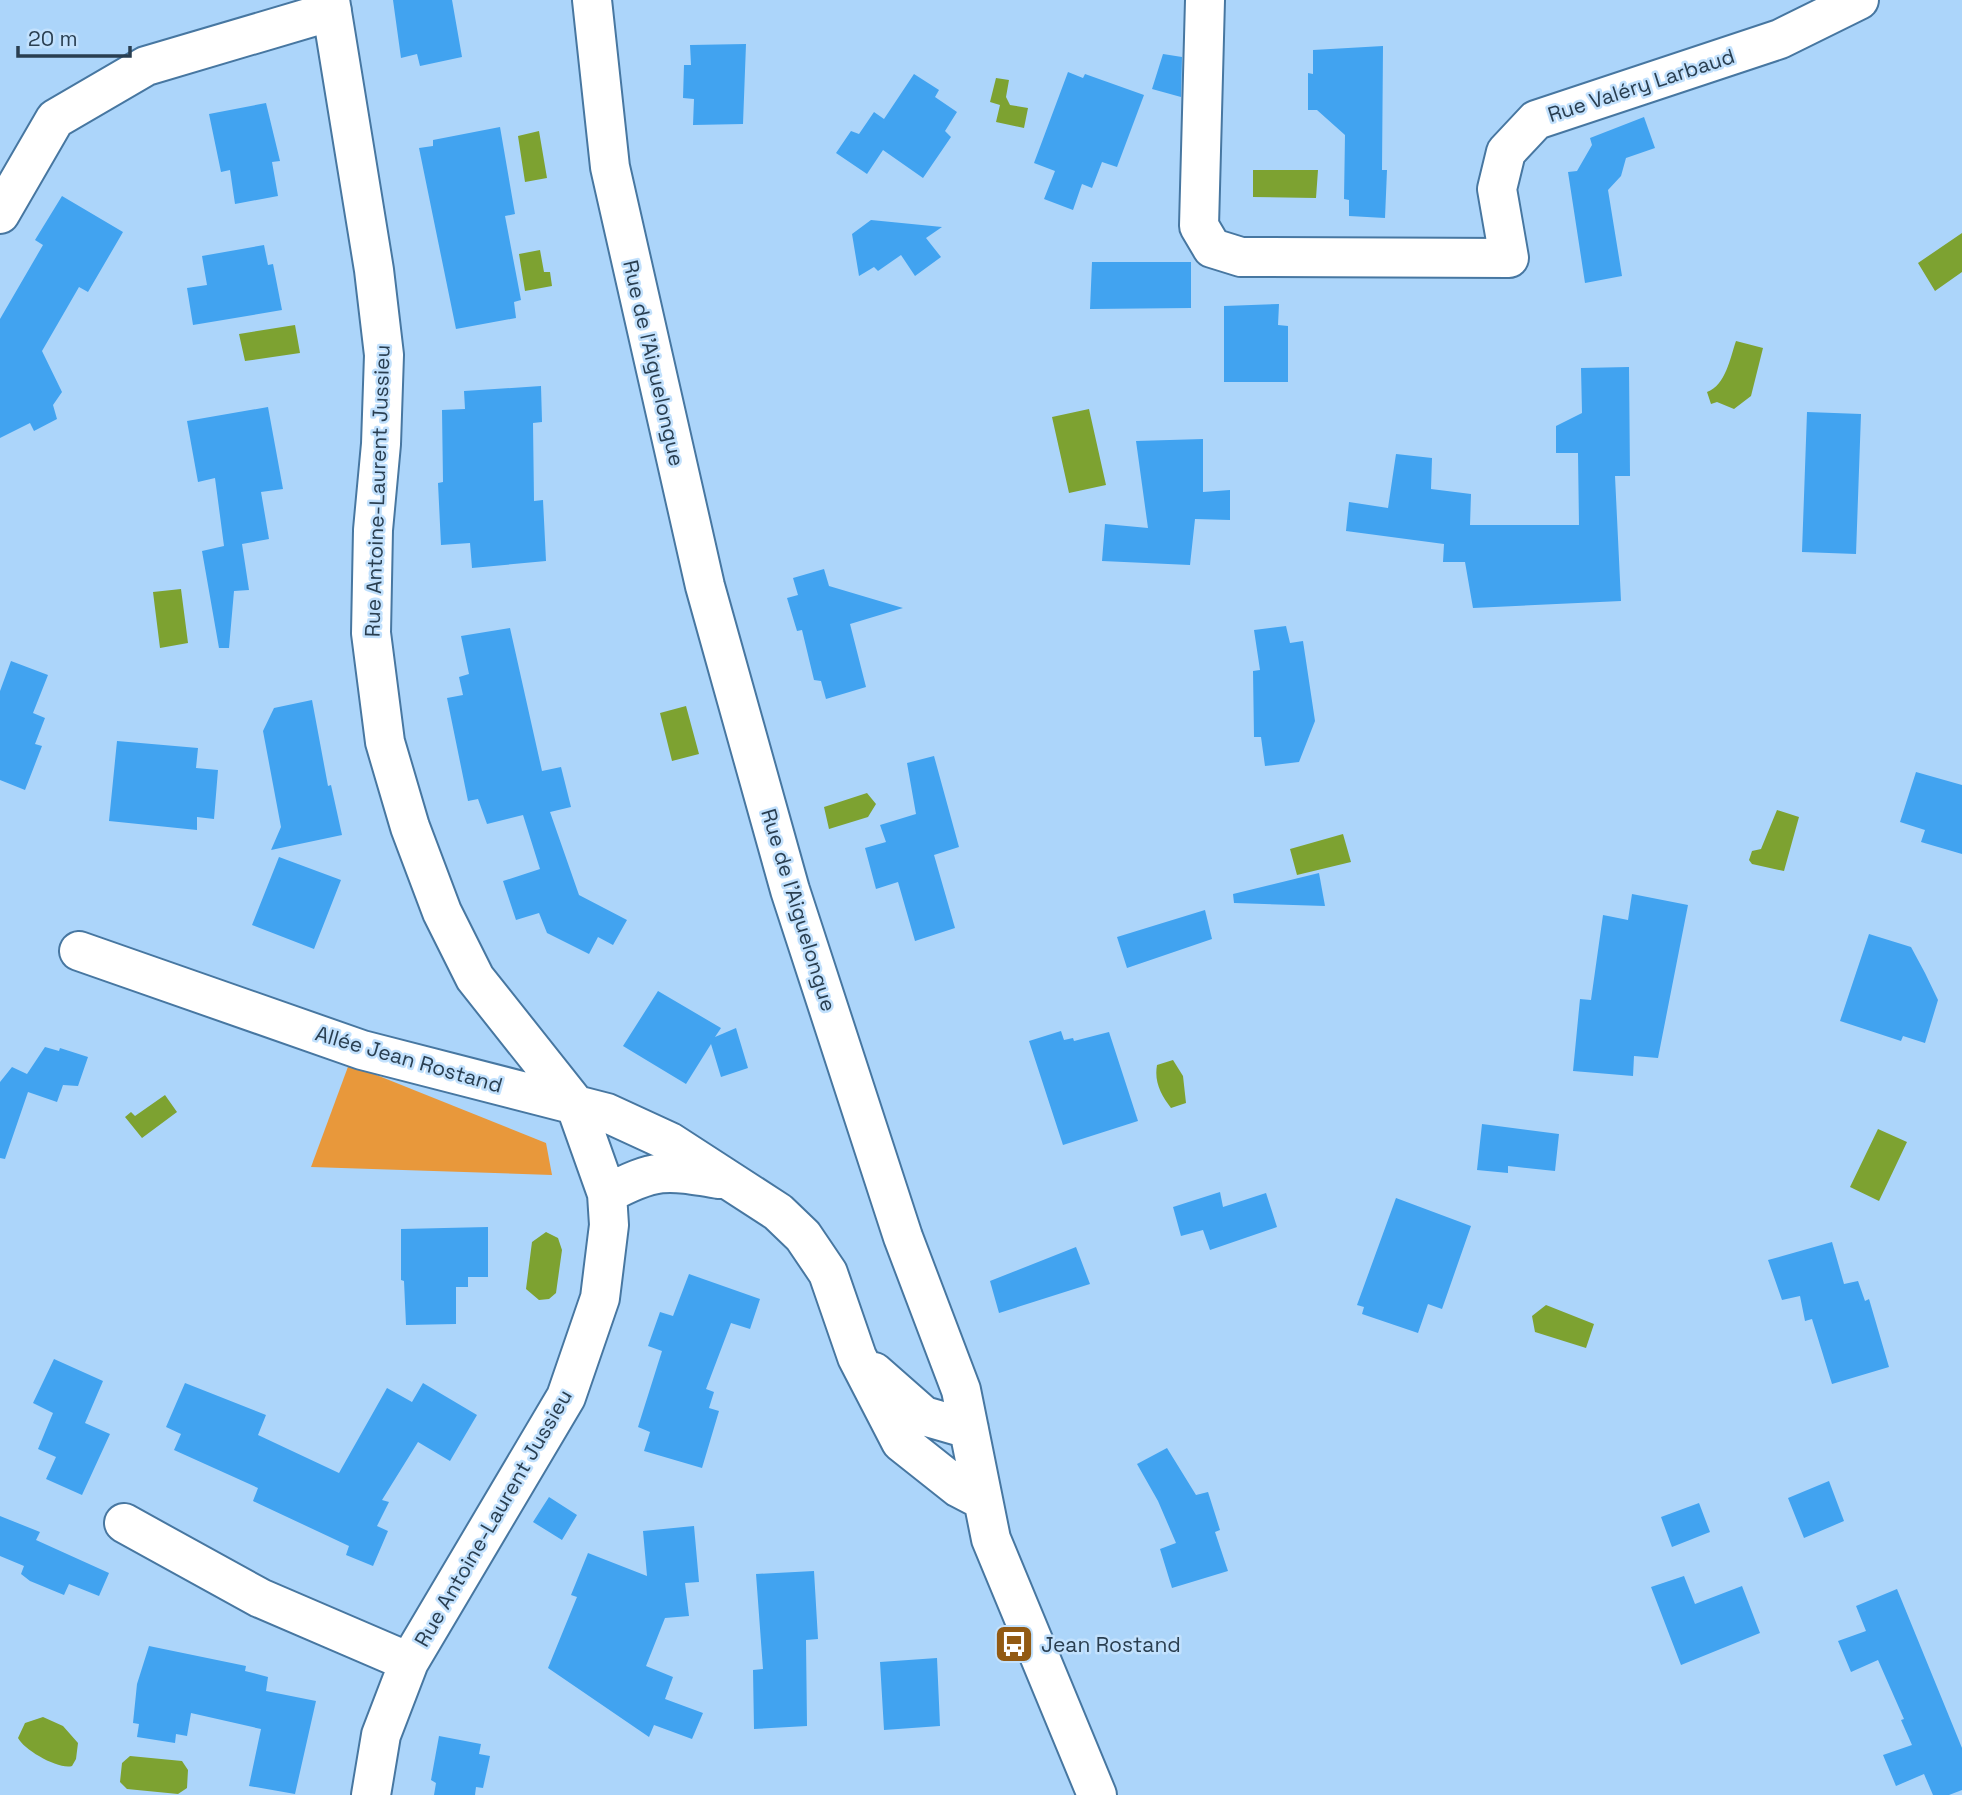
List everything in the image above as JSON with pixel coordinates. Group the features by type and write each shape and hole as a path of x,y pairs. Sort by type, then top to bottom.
{"street":[{"name":"Rue de l'Aiguelongue","path":"592,0 610,167 705,586 790,890 903,1237 961,1390 991,1539 1097,1795"},
{"name":"Rue Valéry Larbaud","path":"1205,0 1199,226 1212,248 1241,257 1509,258 1497,189 1506,152 1536,120 1780,39 1859,0"},
{"path":"0,214 55,119 146,66 331,6"},
{"name":"Rue Antoine-Laurent Jussieu","path":"331,6 374,270 384,355 381,444 373,530 371,633 385,743 410,827 437,900 475,978 575,1104 607,1194 610,1225 600,1298 566,1397 409,1662 380,1735 371,1795"},
{"name":"Allée Jean Rostand","path":"79,951 362,1050 607,1114 670,1142 778,1212 803,1236 828,1273 858,1357 901,1442 959,1488 982,1500"},
{"name":"Allée Jean Rostand","path":"607,1194 640,1176 668,1170 732,1181"},
{"name":"Allée Jean Rostand","path":"858,1357 924,1416 969,1429"},
{"path":"124,1523 260,1598 409,1662"}],"shaded area":[{"path":"996,78 1009,80 1006,97 1010,105 1028,108 1024,128 996,122 1000,105 990,102"},
{"path":"539,131 547,178 525,182 518,136"},
{"path":"1253,170 1318,170 1316,198 1253,197"},
{"path":"1962,233 1962,272 1935,291 1918,263"},
{"path":"540,250 544,272 550,272 552,286 525,291 519,254"},
{"path":"295,325 300,353 245,361 239,334"},
{"path":"1736,341 1763,348 1751,396 1734,409 1717,402 1711,404 1707,392 1723,377"},
{"path":"1089,409 1106,485 1069,493 1052,417"},
{"path":"181,589 188,643 160,648 153,592"},
{"path":"686,706 699,754 672,761 660,713"},
{"path":"867,793 876,804 868,817 829,829 824,807"},
{"path":"1777,810 1799,817 1784,871 1752,864 1749,860 1752,851 1761,849"},
{"path":"1343,834 1351,862 1297,875 1290,849"},
{"path":"1173,1060 1183,1076 1186,1103 1171,1108 1159,1088 1156,1071 1157,1065"},
{"path":"349,1064 546,1143 552,1175 311,1167"},
{"path":"165,1095 177,1112 142,1138 125,1117 131,1112 135,1116"},
{"path":"1878,1129 1907,1142 1879,1201 1850,1187"},
{"path":"546,1232 558,1238 562,1250 556,1293 549,1299 539,1300 526,1289 532,1242"},
{"path":"1546,1305 1594,1324 1586,1348 1535,1332 1532,1316"},
{"path":"43,1717 63,1726 78,1743 76,1759 72,1766 59,1765 42,1758 18,1738 25,1723"},
{"path":"130,1756 182,1761 188,1770 187,1788 178,1794 127,1789 120,1782 122,1763"}],"building":[{"path":"393,0 452,0 462,57 420,66 417,54 401,58"},
{"path":"746,44 743,124 693,125 694,99 683,98 684,65 691,65 690,45"},
{"path":"1383,46 1382,170 1387,170 1385,218 1349,216 1349,200 1344,199 1345,135 1317,110 1308,110 1308,73 1313,74 1313,50"},
{"path":"1163,54 1182,57 1181,97 1152,89"},
{"path":"1068,72 1083,78 1085,74 1144,95 1117,167 1102,162 1092,188 1082,184 1073,210 1044,199 1055,171 1034,163"},
{"path":"914,74 939,90 935,97 957,112 945,131 951,137 923,178 883,150 867,174 836,153 851,131 859,134 874,112 884,119"},
{"path":"266,103 280,161 272,162 278,196 235,204 230,170 221,172 209,114"},
{"path":"1644,117 1655,148 1626,158 1621,176 1608,190 1622,276 1585,283 1568,172 1577,171 1592,145 1590,138"},
{"path":"500,127 515,214 505,216 521,300 514,302 516,318 456,329 419,148 433,146 433,140"},
{"path":"62,196 123,232 88,292 79,287 42,351 62,392 53,405 57,419 34,431 30,423 0,438 0,319 43,245 35,240"},
{"path":"871,220 942,227 926,238 941,257 915,276 901,255 878,271 874,267 859,276 852,234"},
{"path":"264,245 268,265 273,264 282,310 193,325 187,288 207,285 202,256"},
{"path":"1092,262 1191,262 1191,308 1090,309"},
{"path":"1279,304 1278,325 1288,326 1288,382 1224,382 1224,306"},
{"path":"1629,367 1630,476 1615,476 1621,601 1473,608 1465,562 1443,562 1444,544 1346,531 1349,502 1388,508 1396,454 1432,458 1431,489 1471,494 1470,525 1579,525 1578,453 1556,453 1556,426 1582,413 1581,368"},
{"path":"541,386 542,422 533,423 534,501 543,500 546,561 472,568 470,543 441,545 438,483 443,482 442,410 465,409 464,391"},
{"path":"268,407 283,489 261,492 269,539 242,544 249,590 234,591 229,648 219,648 202,551 224,546 215,478 198,482 187,421"},
{"path":"1807,412 1861,414 1856,554 1802,552"},
{"path":"1203,439 1203,492 1230,490 1230,520 1195,519 1190,565 1102,561 1105,524 1148,528 1136,441"},
{"path":"824,569 829,586 903,608 850,624 866,687 826,699 821,681 814,680 802,630 797,631 787,598 798,595 793,578"},
{"path":"1286,626 1290,643 1303,641 1315,721 1299,762 1265,766 1261,737 1254,737 1253,671 1260,670 1254,630"},
{"path":"510,628 542,771 561,767 571,807 550,812 579,895 627,920 613,945 598,937 589,954 547,933 539,913 516,920 503,881 540,869 523,815 487,824 478,799 468,801 447,698 463,695 459,677 469,674 461,636"},
{"path":"11,661 48,675 33,713 45,718 35,744 42,746 25,790 0,780 0,691"},
{"path":"312,700 328,786 331,785 342,835 271,850 281,827 263,731 274,708"},
{"path":"117,741 198,748 196,768 218,770 214,819 197,817 197,830 109,821"},
{"path":"934,756 959,847 934,855 955,928 915,941 898,882 876,889 865,848 886,842 880,825 916,814 907,763"},
{"path":"1916,772 1962,785 1962,854 1921,842 1925,830 1900,822"},
{"path":"279,857 341,880 314,949 252,925"},
{"path":"1319,873 1325,906 1234,903 1233,894"},
{"path":"1632,894 1688,905 1658,1058 1634,1056 1633,1076 1573,1071 1580,999 1591,1000 1603,915 1628,920"},
{"path":"1205,910 1212,939 1127,968 1117,937"},
{"path":"1869,934 1911,947 1925,973 1938,1000 1925,1043 1903,1036 1901,1041 1840,1021"},
{"path":"658,991 721,1028 715,1037 736,1028 748,1068 721,1077 711,1044 686,1084 623,1046"},
{"path":"1061,1031 1064,1040 1073,1038 1074,1041 1109,1032 1138,1121 1063,1145 1029,1041"},
{"path":"45,1047 59,1051 60,1048 88,1057 78,1086 63,1085 57,1102 28,1092 5,1159 0,1158 0,1082 12,1067 27,1074"},
{"path":"1482,1124 1559,1134 1555,1171 1508,1166 1508,1173 1477,1170"},
{"path":"1220,1192 1223,1207 1266,1193 1277,1227 1210,1250 1203,1230 1181,1236 1173,1207"},
{"path":"1396,1198 1471,1226 1442,1309 1428,1304 1418,1333 1362,1314 1364,1307 1357,1305"},
{"path":"488,1227 488,1277 468,1277 468,1287 456,1287 456,1324 406,1325 404,1281 401,1280 401,1229"},
{"path":"1832,1242 1844,1284 1858,1281 1865,1301 1869,1299 1889,1367 1832,1384 1812,1319 1805,1321 1800,1296 1782,1300 1768,1260"},
{"path":"1076,1247 1090,1284 999,1313 990,1281"},
{"path":"689,1274 760,1299 750,1329 731,1323 706,1389 714,1392 709,1408 719,1411 702,1468 644,1451 650,1432 638,1427 662,1351 648,1346 660,1312 673,1316"},
{"path":"54,1359 103,1381 85,1423 110,1434 82,1495 46,1479 56,1457 38,1449 53,1413 33,1403"},
{"path":"185,1383 266,1415 258,1435 339,1473 387,1388 412,1402 423,1383 477,1415 450,1461 418,1442 382,1500 389,1502 377,1526 388,1531 373,1566 346,1555 349,1546 253,1501 258,1488 174,1450 181,1434 166,1427"},
{"path":"1167,1448 1196,1495 1208,1492 1220,1530 1215,1532 1228,1571 1172,1588 1160,1549 1176,1543 1158,1501 1137,1464"},
{"path":"1829,1481 1844,1521 1804,1538 1788,1498"},
{"path":"549,1497 577,1515 562,1540 533,1522"},
{"path":"1699,1503 1710,1532 1672,1547 1661,1517"},
{"path":"0,1516 40,1532 36,1540 109,1573 99,1596 69,1584 64,1595 30,1581 21,1574 24,1566 0,1556"},
{"path":"694,1526 699,1582 685,1583 689,1616 665,1618 646,1666 673,1677 665,1699 703,1713 692,1739 654,1725 649,1737 548,1668 577,1597 571,1595 588,1553 647,1576 643,1531"},
{"path":"814,1571 818,1639 806,1640 807,1726 754,1729 753,1670 763,1669 756,1574"},
{"path":"1684,1576 1695,1604 1742,1586 1760,1633 1681,1665 1651,1587"},
{"path":"1897,1589 1962,1748 1962,1790 1949,1795 1933,1795 1924,1774 1896,1786 1883,1755 1912,1745 1901,1720 1904,1719 1878,1660 1851,1672 1838,1641 1866,1631 1856,1606"},
{"path":"149,1646 246,1666 245,1671 268,1677 266,1691 316,1701 295,1794 249,1786 261,1729 191,1713 187,1736 176,1734 175,1743 137,1737 139,1724 133,1723 137,1684"},
{"path":"937,1658 940,1726 884,1730 880,1662"},
{"path":"439,1736 481,1744 479,1754 490,1756 483,1788 476,1787 475,1795 434,1795 436,1783 431,1780"}],"place":[{"name":"Jean Rostand","path":"1014,1644"}]}
